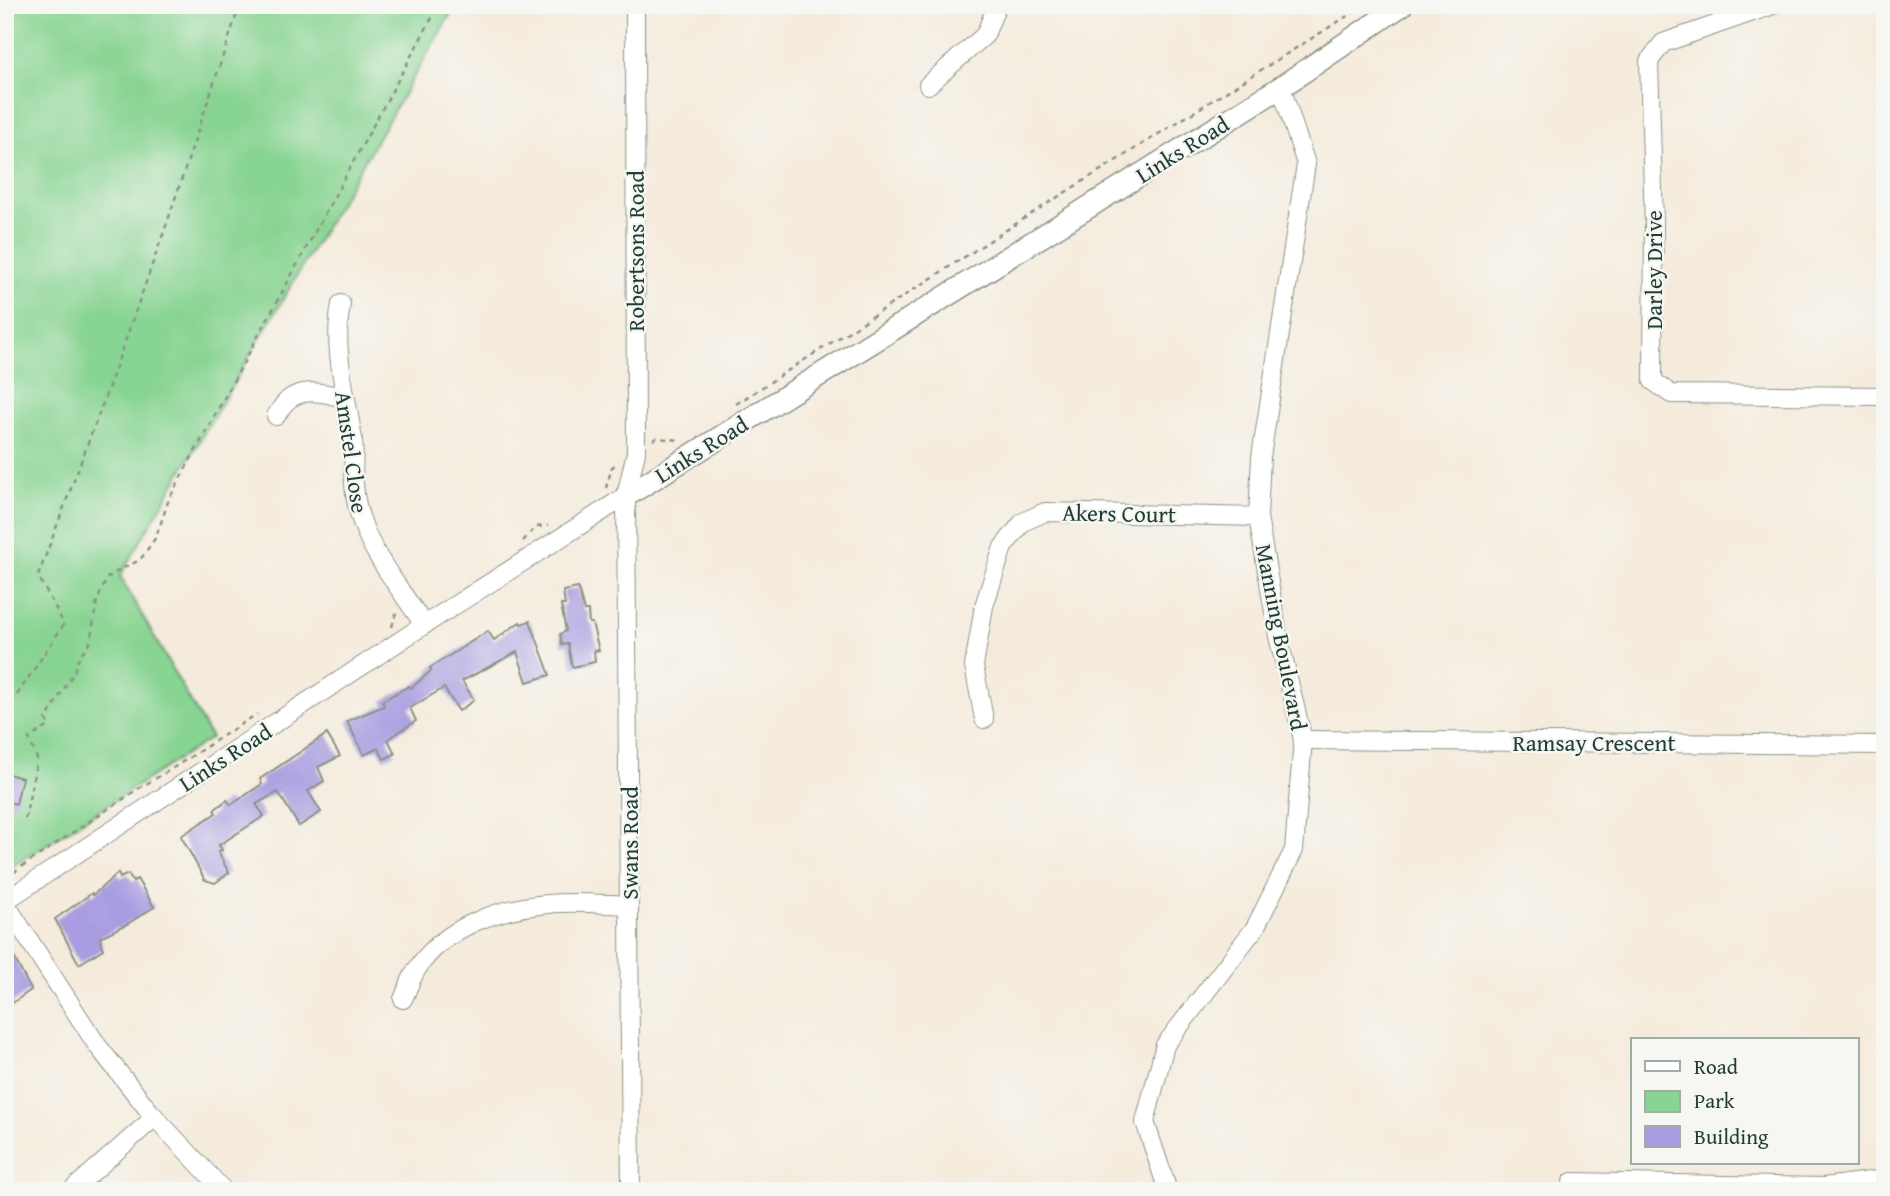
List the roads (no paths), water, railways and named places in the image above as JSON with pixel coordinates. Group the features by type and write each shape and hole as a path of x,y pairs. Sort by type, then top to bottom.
{"street":[{"name":"Robertsons Road","path":"616,492 636,452 635,5"},
{"path":"928,85 985,35 997,5"},
{"name":"Links Road","path":"5,902 425,625 616,492 1281,87 1402,5"},
{"name":"Darley Drive","path":"1773,5 1663,43 1649,61 1654,223 1653,381 1671,394 1885,396"},
{"name":"Manning Boulevard","path":"1168,1191 1145,1122 1165,1045 1255,928 1294,850 1303,740 1278,636 1258,517 1261,457 1306,164 1281,87"},
{"name":"Amstel Close","path":"341,304 338,331 345,399 353,442 354,484 358,507 365,531 377,554 425,625"},
{"path":"276,416 287,400 302,393 331,394 345,399"},
{"name":"Swans Road","path":"616,492 629,905 631,1191"},
{"name":"Akers Court","path":"984,719 974,666 984,606 1003,547 1023,522 1045,512 1258,517"},
{"name":"Ramsay Crescent","path":"1303,740 1885,745"},
{"path":"5,902 97,1045 155,1117 224,1191"},
{"path":"403,999 418,969 442,941 474,922 512,910 549,904 629,905"},
{"path":"71,1191 155,1117"},
{"path":"1572,1182 1824,1187 1885,1180"}]}
